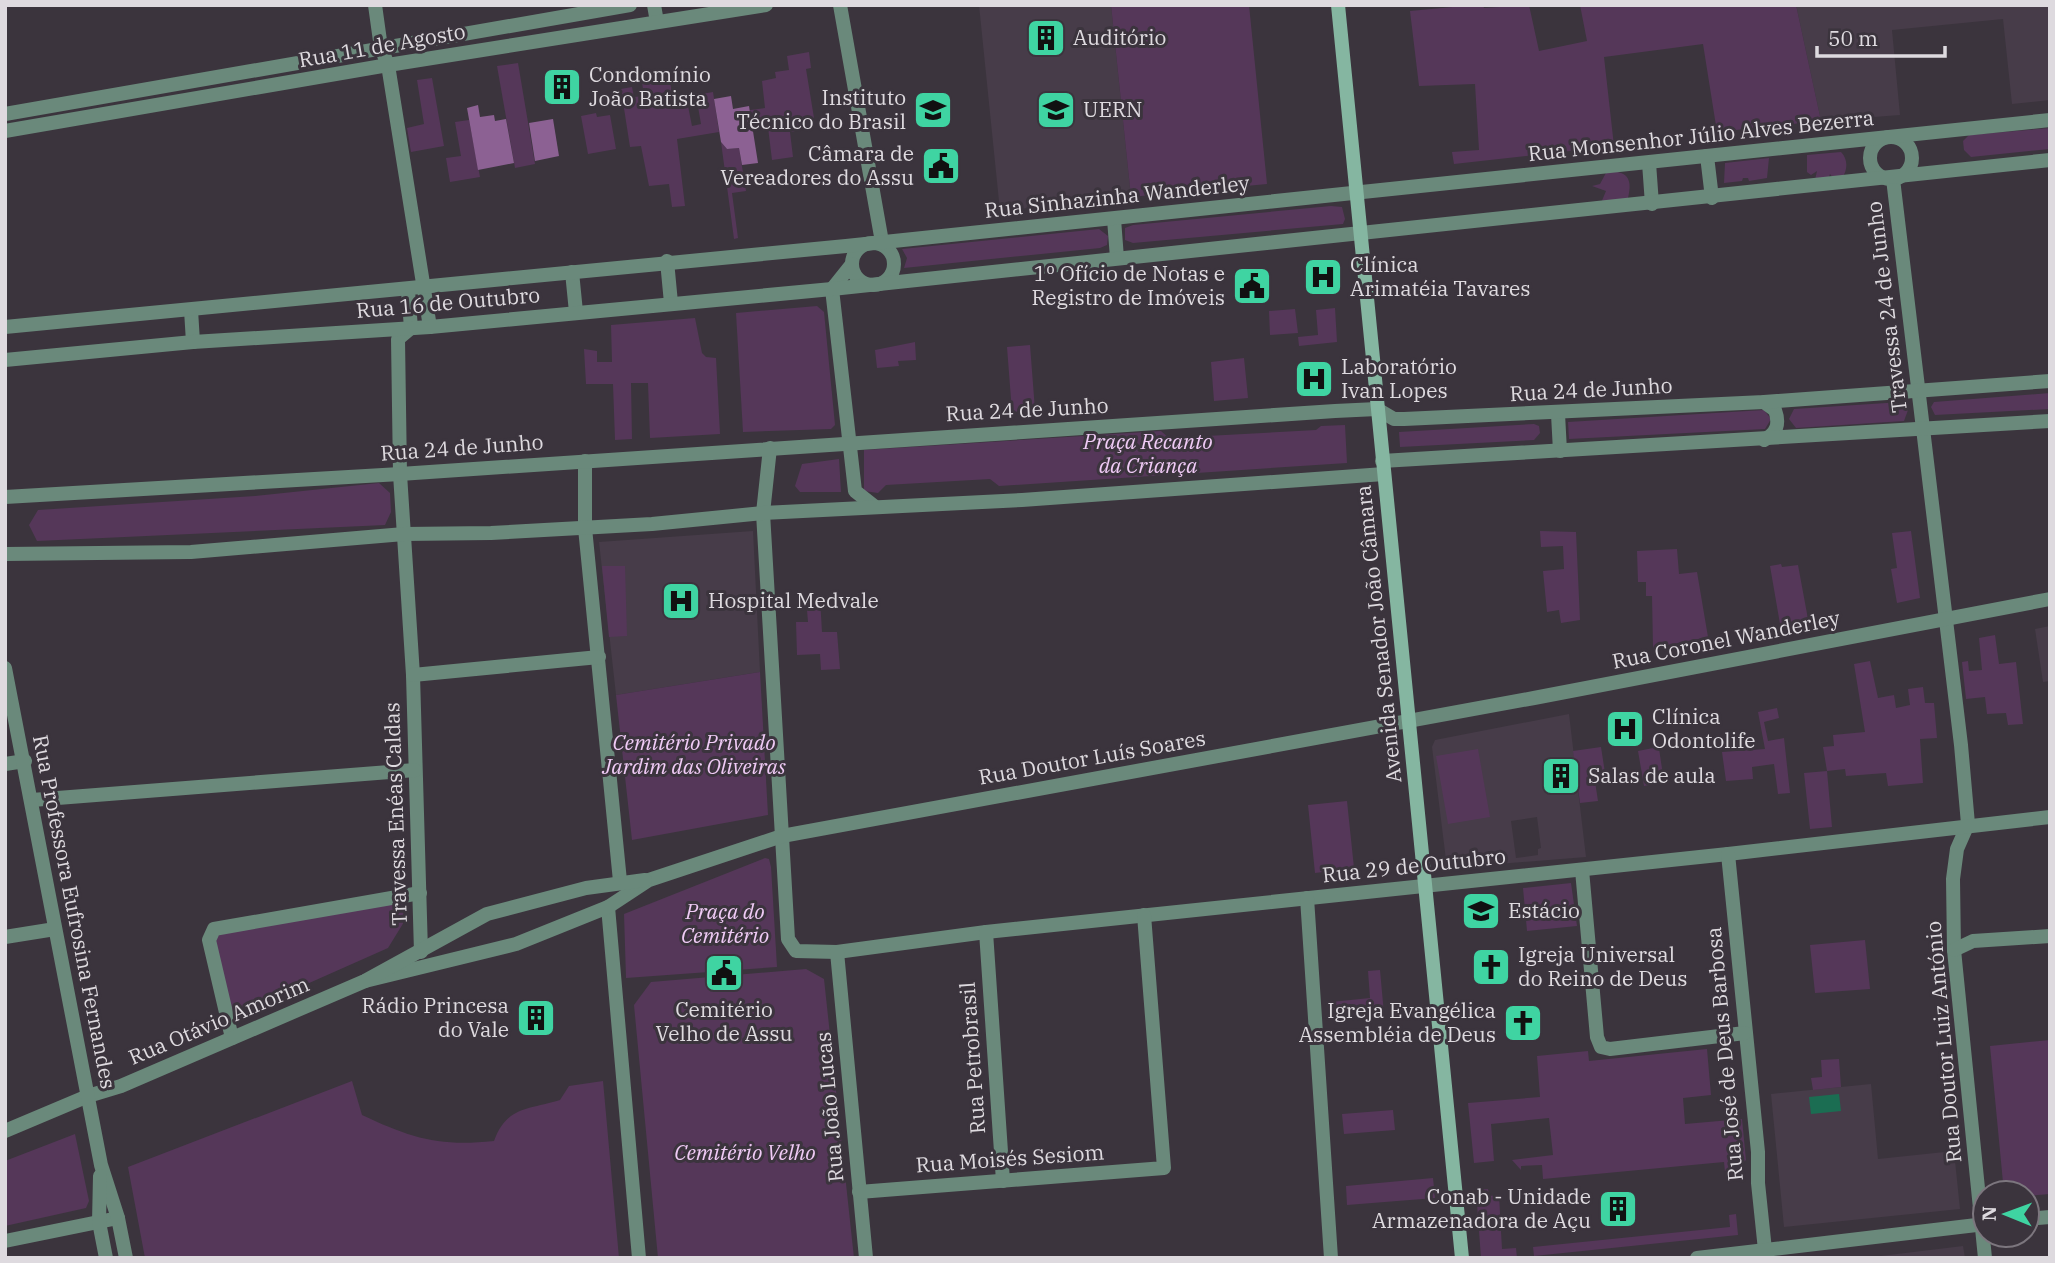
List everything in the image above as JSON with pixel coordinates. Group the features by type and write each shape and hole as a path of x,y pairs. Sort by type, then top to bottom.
{"main road":[{"name":"Avenida Senador João Câmara","path":"1338,5 1462,1258"}],"street":[{"path":"375,5 381,48 388,65 415,290 430,327"},
{"name":"Rua 11 de Agosto","path":"5,114 630,5"},
{"path":"654,5 657,22"},
{"name":"Rua 11 de Agosto","path":"5,131 388,65 766,5"},
{"path":"841,5 876,243"},
{"path":"202,79 208,98"},
{"path":"114,95 120,113"},
{"name":"Rua Monsenhor Júlio Alves Bezerra","path":"1356,192 2050,120"},
{"path":"1888,137 1905,143 1911,153 1908,170 1893,179 1881,177 1871,162 1872,149 1888,137"},
{"path":"1707,156 1712,198"},
{"path":"1114,219 1117,258 1893,179 2050,160"},
{"path":"1648,163 1652,204"},
{"name":"Travessa 24 de Junho","path":"1893,179 1917,390 1955,676 1968,824"},
{"name":"Rua Sinhazinha Wanderley","path":"876,243 1356,192"},
{"path":"852,264 859,280 874,285 889,277 893,262 886,248 876,243 858,249 852,264 832,289 855,491 874,506"},
{"name":"Rua 16 de Outubro","path":"5,327 415,290 667,261 876,243"},
{"name":"Rua 16 de Outubro","path":"5,360 193,342 430,327 874,285 1117,258"},
{"path":"667,261 671,303"},
{"path":"572,272 576,312"},
{"name":"Travessa Enéas Caldas","path":"415,290 411,328 398,339 400,474 412,675 421,952"},
{"path":"191,310 193,342"},
{"name":"Rua 24 de Junho","path":"5,497 400,474 849,441 1377,409 1394,419 1558,414 2050,381"},
{"path":"1797,400 1788,408 1785,419 1789,430 1798,437"},
{"path":"1764,402 1775,411 1778,425 1764,440"},
{"path":"1558,414 1560,451"},
{"path":"5,554 191,552 404,534 585,528 763,513 1022,500 1560,451 2050,421"},
{"path":"770,448 763,513 782,836"},
{"path":"585,461 585,528 620,881"},
{"name":"Rua Coronel Wanderley","path":"1409,721 2050,599"},
{"name":"Travessa Enéas Caldas","path":"412,675 599,657"},
{"name":"Rua Professora Eufrosina Fernandes","path":"5,668 101,1164"},
{"name":"Rua Doutor Luís Soares","path":"782,836 1409,721"},
{"path":"5,764 24,761"},
{"path":"32,800 415,770"},
{"name":"Rua 29 de Outubro","path":"782,836 788,939 796,951 837,952 986,932 1582,870 1957,829 1968,824 2050,817"},
{"name":"Rua Doutor Luiz António","path":"1968,824 1957,849 1953,879 1954,950 1978,1179"},
{"name":"Rua Otávio Amorim","path":"365,981 497,950 608,907 649,880 782,836"},
{"name":"Rua José de Deus Barbosa","path":"1728,854 1765,1250"},
{"path":"1582,870 1597,1037 1601,1047 1610,1049 1745,1033"},
{"name":"Rua Otávio Amorim","path":"5,1131 88,1096 121,1086 365,981 487,914 620,881 649,880"},
{"path":"232,1038 209,940 214,929 419,893"},
{"path":"1307,898 1331,1258"},
{"path":"608,907 639,1258"},
{"name":"Rua Moisés Sesiom","path":"859,1192 1164,1168 1144,915"},
{"path":"5,937 55,929"},
{"name":"Rua Petrobrasil","path":"986,932 1003,1181"},
{"path":"1954,950 1973,941 2050,936"},
{"name":"Rua João Lucas","path":"837,952 866,1258"},
{"path":"101,1164 118,1218 126,1258"},
{"path":"101,1164 99,1222 106,1258"},
{"path":"5,1241 118,1218"},
{"path":"1697,1258 1971,1225"}],"shaded area":[{"name":"UERN","path":"979,5 1111,5 1131,197 1000,211"},
{"path":"1796,5 2050,5 2050,100 2012,104 2003,19 1892,30 1900,115 1821,121"},
{"path":"731,96 733,109 749,106 758,163 742,165 739,148 727,149 721,142 714,99"},
{"path":"478,105 480,117 494,115 495,121 506,119 514,163 478,170 467,108"},
{"path":"553,119 559,156 535,161 529,123"},
{"name":"Hospital Medvale","path":"753,531 760,672 616,695 599,542"},
{"path":"2050,626 2050,681 2043,682 2035,629"},
{"path":"1569,714 1586,857 1447,868 1432,747 1435,740","holes":["1537,817 1541,848 1538,849 1538,855 1516,858 1511,821"]},
{"path":"1871,1084 1878,1159 1954,1151 1960,1209 1784,1227 1771,1094"},
{"path":"1839,1094 1841,1111 1811,1114 1809,1097"},
{"path":"1963,1246 1965,1258 1864,1258"}],"green space":[{"path":"1111,5 1249,5 1267,184 1131,197"},
{"path":"1483,5 1484,8 1529,5 1539,51 1587,41 1580,5 1796,5 1821,121 1717,132 1703,44 1604,57 1614,146 1454,164 1452,152 1479,150 1475,84 1419,86 1410,11"},
{"path":"809,52 811,68 806,69 814,118 806,119 807,129 790,132 793,157 772,160 767,119 752,120 750,110 765,108 762,81 776,78 775,72 789,70 787,56"},
{"path":"518,63 535,164 515,168 497,66"},
{"path":"432,78 444,146 411,152 407,128 424,124 417,80"},
{"path":"656,80 657,85 670,82 674,103 687,101 692,126 701,124 696,95 713,92 719,132 677,139 685,206 672,207 669,184 649,186 641,146 630,147 621,89 632,87 634,97 644,96 642,82"},
{"path":"596,113 597,117 610,115 616,149 588,154 581,116"},
{"path":"469,120 480,177 450,182 446,158 461,156 455,122"},
{"path":"2050,128 2050,149 1971,157 1964,150 1963,141 1969,135"},
{"path":"721,142 727,149 739,148 746,191 732,193 738,238 734,239"},
{"path":"1841,152 1846,165 1842,178 1834,179 1830,174 1828,180 1815,180 1817,171 1811,175 1807,172 1807,155"},
{"path":"1769,158 1767,178 1749,181 1748,178 1743,178 1742,181 1724,183 1725,163"},
{"path":"1607,171 1619,172 1627,177 1630,185 1628,198 1601,203 1606,191 1592,186 1600,184"},
{"path":"1342,207 1345,219 1343,224 1133,243 1125,240 1125,228 1133,225"},
{"path":"1099,229 1108,236 1107,245 1100,248 904,268 907,258 902,249"},
{"path":"817,306 824,312 835,425 831,429 743,432 736,313"},
{"path":"1335,308 1337,342 1299,346 1298,337 1318,335 1316,310"},
{"path":"1295,309 1298,333 1270,335 1269,311"},
{"path":"695,318 702,353 706,357 716,358 720,434 650,438 648,383 631,383 632,439 615,440 613,384 586,384 584,349 597,351 597,362 612,362 611,325"},
{"path":"915,342 916,360 898,361 899,366 877,368 875,350"},
{"path":"1030,345 1035,410 1012,412 1007,347"},
{"path":"1244,358 1248,398 1214,401 1211,362"},
{"path":"2050,393 2050,409 1935,415 1931,407 1934,402"},
{"path":"1902,402 1908,410 1904,421 1796,428 1789,419 1794,409"},
{"path":"1764,410 1771,419 1765,429 1569,439 1568,422"},
{"path":"1534,424 1539,426 1540,433 1534,440 1400,447 1399,432"},
{"name":"Praça Recanto da Criança","path":"1345,425 1347,463 999,486 990,479 886,485 878,493 864,491 864,450 1161,431 1169,438 1316,430 1321,426"},
{"path":"839,459 841,492 800,492 795,486 802,464"},
{"path":"379,483 390,493 391,512 385,525 37,541 29,525 38,510 255,496"},
{"path":"1540,531 1576,532 1580,620 1561,623 1559,610 1547,612 1543,571 1564,569 1563,546 1541,547"},
{"path":"1911,531 1920,598 1897,603 1891,569 1897,568 1892,533"},
{"path":"1677,549 1679,574 1697,572 1708,637 1653,648 1652,596 1646,596 1646,582 1638,582 1637,551"},
{"path":"1781,564 1782,567 1798,565 1808,619 1780,624 1770,566"},
{"path":"602,566 625,566 627,636 609,637"},
{"path":"806,598 820,598 822,632 837,632 840,669 821,670 820,654 797,655 796,622 808,622"},
{"path":"1995,635 1999,664 2016,662 2023,724 2008,725 2006,713 1987,714 1985,697 1966,699 1962,662 1968,661 1969,671 1982,670 1979,638"},
{"path":"1870,661 1878,698 1894,695 1896,708 1910,705 1908,689 1923,687 1925,703 1934,703 1937,738 1920,739 1923,783 1888,786 1886,773 1846,776 1845,769 1827,771 1823,747 1834,746 1833,735 1865,732 1854,664"},
{"name":"Cemitério Privado Jardim das Oliveiras","path":"760,672 768,815 632,840 616,695"},
{"path":"1777,708 1779,718 1764,722 1768,741 1784,738 1790,793 1778,794 1774,764 1752,767 1753,779 1726,781 1722,752 1765,749 1758,712"},
{"path":"1657,735 1664,782 1644,786 1638,751 1653,748 1651,737"},
{"path":"1601,747 1605,773 1594,775 1598,801 1580,803 1573,751"},
{"path":"1478,749 1490,817 1448,824 1436,756"},
{"path":"1827,771 1832,827 1810,829 1804,773"},
{"path":"1347,801 1354,868 1315,873 1308,805"},
{"name":"Praça do Cemitério","path":"765,858 769,859 771,867 777,967 626,978 624,914"},
{"path":"1571,883 1577,926 1527,931 1523,888"},
{"path":"395,897 405,905 404,922 388,948 228,1019 213,934"},
{"path":"1865,940 1870,989 1815,993 1810,945"},
{"name":"Cemitério Velho","path":"806,969 824,979 854,1258 658,1258 634,1005 651,982"},
{"path":"1380,970 1384,1014 1333,1019 1331,1002 1370,998 1368,971"},
{"path":"2050,1040 2050,1194 2041,1195 2041,1179 2003,1179 1990,1046"},
{"path":"1707,1049 1711,1095 1683,1098 1685,1124 1742,1119 1746,1160 1732,1171 1725,1172 1724,1162 1543,1179 1542,1165 1521,1166 1521,1170 1512,1160 1553,1155 1549,1118 1491,1124 1494,1161 1474,1163 1468,1103 1540,1097 1537,1056 1588,1051 1589,1061"},
{"path":"1839,1059 1841,1087 1813,1090 1811,1078 1822,1077 1821,1060"},
{"path":"352,1081 362,1115 396,1130 426,1139 475,1143 494,1141 505,1121 512,1115 560,1100 569,1086 603,1081 619,1258 145,1258 128,1167"},
{"path":"1393,1110 1395,1130 1344,1134 1342,1114"},
{"path":"75,1134 89,1201 86,1208 5,1226 5,1161"},
{"path":"1433,1178 1435,1198 1347,1205 1346,1186"},
{"path":"1488,1189 1489,1196 1499,1195 1502,1249 1516,1248 1517,1258 1481,1258 1476,1190"},
{"path":"1736,1214 1738,1235 1534,1256 1533,1247 1730,1227 1729,1215"}],"place":[{"name":"Auditório","path":"1046,38"},
{"name":"Condomínio João Batista","path":"562,87"},
{"name":"Instituto Técnico do Brasil","path":"933,110"},
{"name":"UERN","path":"1056,110"},
{"name":"Câmara de Vereadores do Assu","path":"941,166"},
{"name":"Clínica Arimatéia Tavares","path":"1323,277"},
{"name":"1º Ofício de Notas e Registro de Imóveis","path":"1252,286"},
{"name":"Laboratório Ivan Lopes","path":"1314,379"},
{"name":"Hospital Medvale","path":"681,601"},
{"name":"Clínica Odontolife","path":"1625,729"},
{"name":"Salas de aula","path":"1561,776"},
{"name":"Estácio","path":"1481,911"},
{"name":"Igreja Universal do Reino de Deus","path":"1491,967"},
{"name":"Cemitério Velho de Assu","path":"724,973"},
{"name":"Rádio Princesa do Vale","path":"536,1018"},
{"name":"Igreja Evangélica Assembléia de Deus","path":"1523,1023"},
{"name":"Conab - Unidade Armazenadora de Açu","path":"1618,1209"}]}
